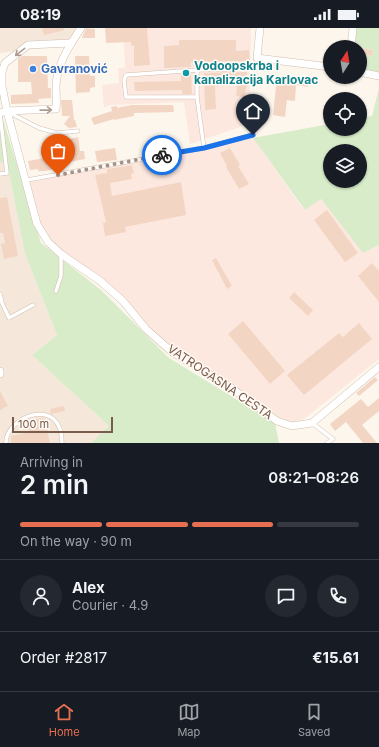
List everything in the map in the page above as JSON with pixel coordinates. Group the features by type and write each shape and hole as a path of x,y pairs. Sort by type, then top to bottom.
{"street":[{"path":"2,113 56,109 56,86 59,65 70,43 81,28"},
{"path":"260,28 257,58 323,66"},
{"path":"352,40 354,28"},
{"path":"1,73 5,63 28,45 70,43"},
{"name":"VATROGASNA CESTA","path":"1,73 2,113 27,180 38,224 48,242 61,254 99,280 123,301 146,329 172,352 230,387 277,421 292,426 312,423"},
{"path":"367,73 379,76"},
{"path":"312,423 379,367"}],"lane":[{"path":"197,97 126,97 124,80 126,74 234,68"},
{"path":"197,70 197,97 204,148"},
{"path":"0,174 7,173 2,113 38,128 57,133 78,131"},
{"path":"27,180 204,148 253,135"},
{"path":"56,291 61,276 61,254"},
{"path":"0,294 2,303 9,318 34,304"},
{"path":"6,443 6,435 11,429 27,417 41,413 46,414 57,423 61,430 62,443"},
{"path":"312,423 333,439 327,443"}],"shaded area":[{"path":"0,28 81,28 74,40 39,48 0,53"},
{"path":"123,28 251,28 249,124 190,144 184,102 111,105 104,107 102,85 119,83 118,68 125,68"},
{"path":"253,138 304,210 321,199 363,253 379,245 379,359 304,419 291,423 278,418 172,350 147,327 123,298 49,241 39,223 33,203 30,182"},
{"path":"7,161 25,254 57,335 32,355 110,427 91,443 0,443 0,162"}],"green space":[{"path":"357,28 379,28 379,74 367,71 367,55 372,56 373,50 367,49 367,40 355,40"},
{"path":"379,88 379,245 363,253 321,199 305,210 253,138 323,125 323,136 367,136 367,117 372,116"},
{"path":"0,116 2,116 41,243 101,290 169,358 275,423 279,443 91,443 109,426 32,355 57,335 25,254 7,162 0,162"}],"building":[{"path":"42,28 64,28 65,30 44,35"},
{"path":"86,28 95,29 95,38 82,38"},
{"path":"105,28 147,28 150,65 134,66 134,45 131,46 131,42 106,43"},
{"path":"179,40 236,40 236,51 249,50 250,61 191,62 191,67 164,68 164,46 179,45"},
{"path":"367,49 373,50 372,56 367,55"},
{"path":"22,56 47,56 48,88 51,88 51,98 38,99 39,103 11,104 11,95 32,94 31,82 18,82 18,59"},
{"path":"75,56 89,56 90,76 95,76 95,87 90,88 90,92 76,93"},
{"path":"247,72 247,85 244,97 236,96 237,85 215,86 216,109 205,110 204,73"},
{"name":"Vodoopskrba i kanalizacija Karlovac","path":"181,74 191,74 192,94 182,94 182,90 135,91 134,82 181,81"},
{"path":"277,77 309,81 308,87 296,85 295,101 287,100 285,117 273,115"},
{"path":"61,100 72,100 74,120 77,127 69,128 64,124 70,116 62,116"},
{"path":"132,105 173,105 174,112 134,113 134,116 114,119 94,125 91,118 112,111 111,107 117,106 117,108"},
{"path":"78,137 80,151 84,151 85,159 64,163 65,167 45,171 38,171 38,169 30,170 28,161 67,154 65,140"},
{"path":"115,148 117,160 97,162 95,151"},
{"path":"230,148 240,165 238,166 249,184 239,189 226,167 227,166 220,153"},
{"path":"132,165 134,173 131,174 132,179 110,183 112,196 181,182 186,215 125,227 126,232 105,236 103,223 106,222 95,175 107,173 107,169"},
{"path":"7,197 18,256 4,259 1,244 5,243 3,233 0,233 0,198"},
{"path":"327,210 358,253 345,262 314,220"},
{"path":"216,258 232,286 227,289 212,260"},
{"path":"372,263 379,271 379,302 358,276"},
{"path":"294,292 313,310 308,316 289,298"},
{"path":"243,321 285,371 270,384 228,334"},
{"path":"359,323 372,339 304,395 287,375 339,333 343,337"},
{"path":"375,377 378,380 359,396 356,393"},
{"path":"0,391 8,406 0,410"},
{"path":"379,398 379,411 362,425 377,443 363,443 346,422 335,431 330,424 361,399 368,407"},
{"path":"64,406 65,411 51,414 50,409"},
{"path":"43,418 45,419 50,443 11,443 11,436 30,432 27,421"}],"way so far":[{"path":"58,175 162,155"}],"place":[{"name":"Gavranović","path":"33,69"},
{"name":"Vodoopskrba i kanalizacija Karlovac","path":"186,73"}],"route":[{"path":"162,155 204,148 253,135"}]}
